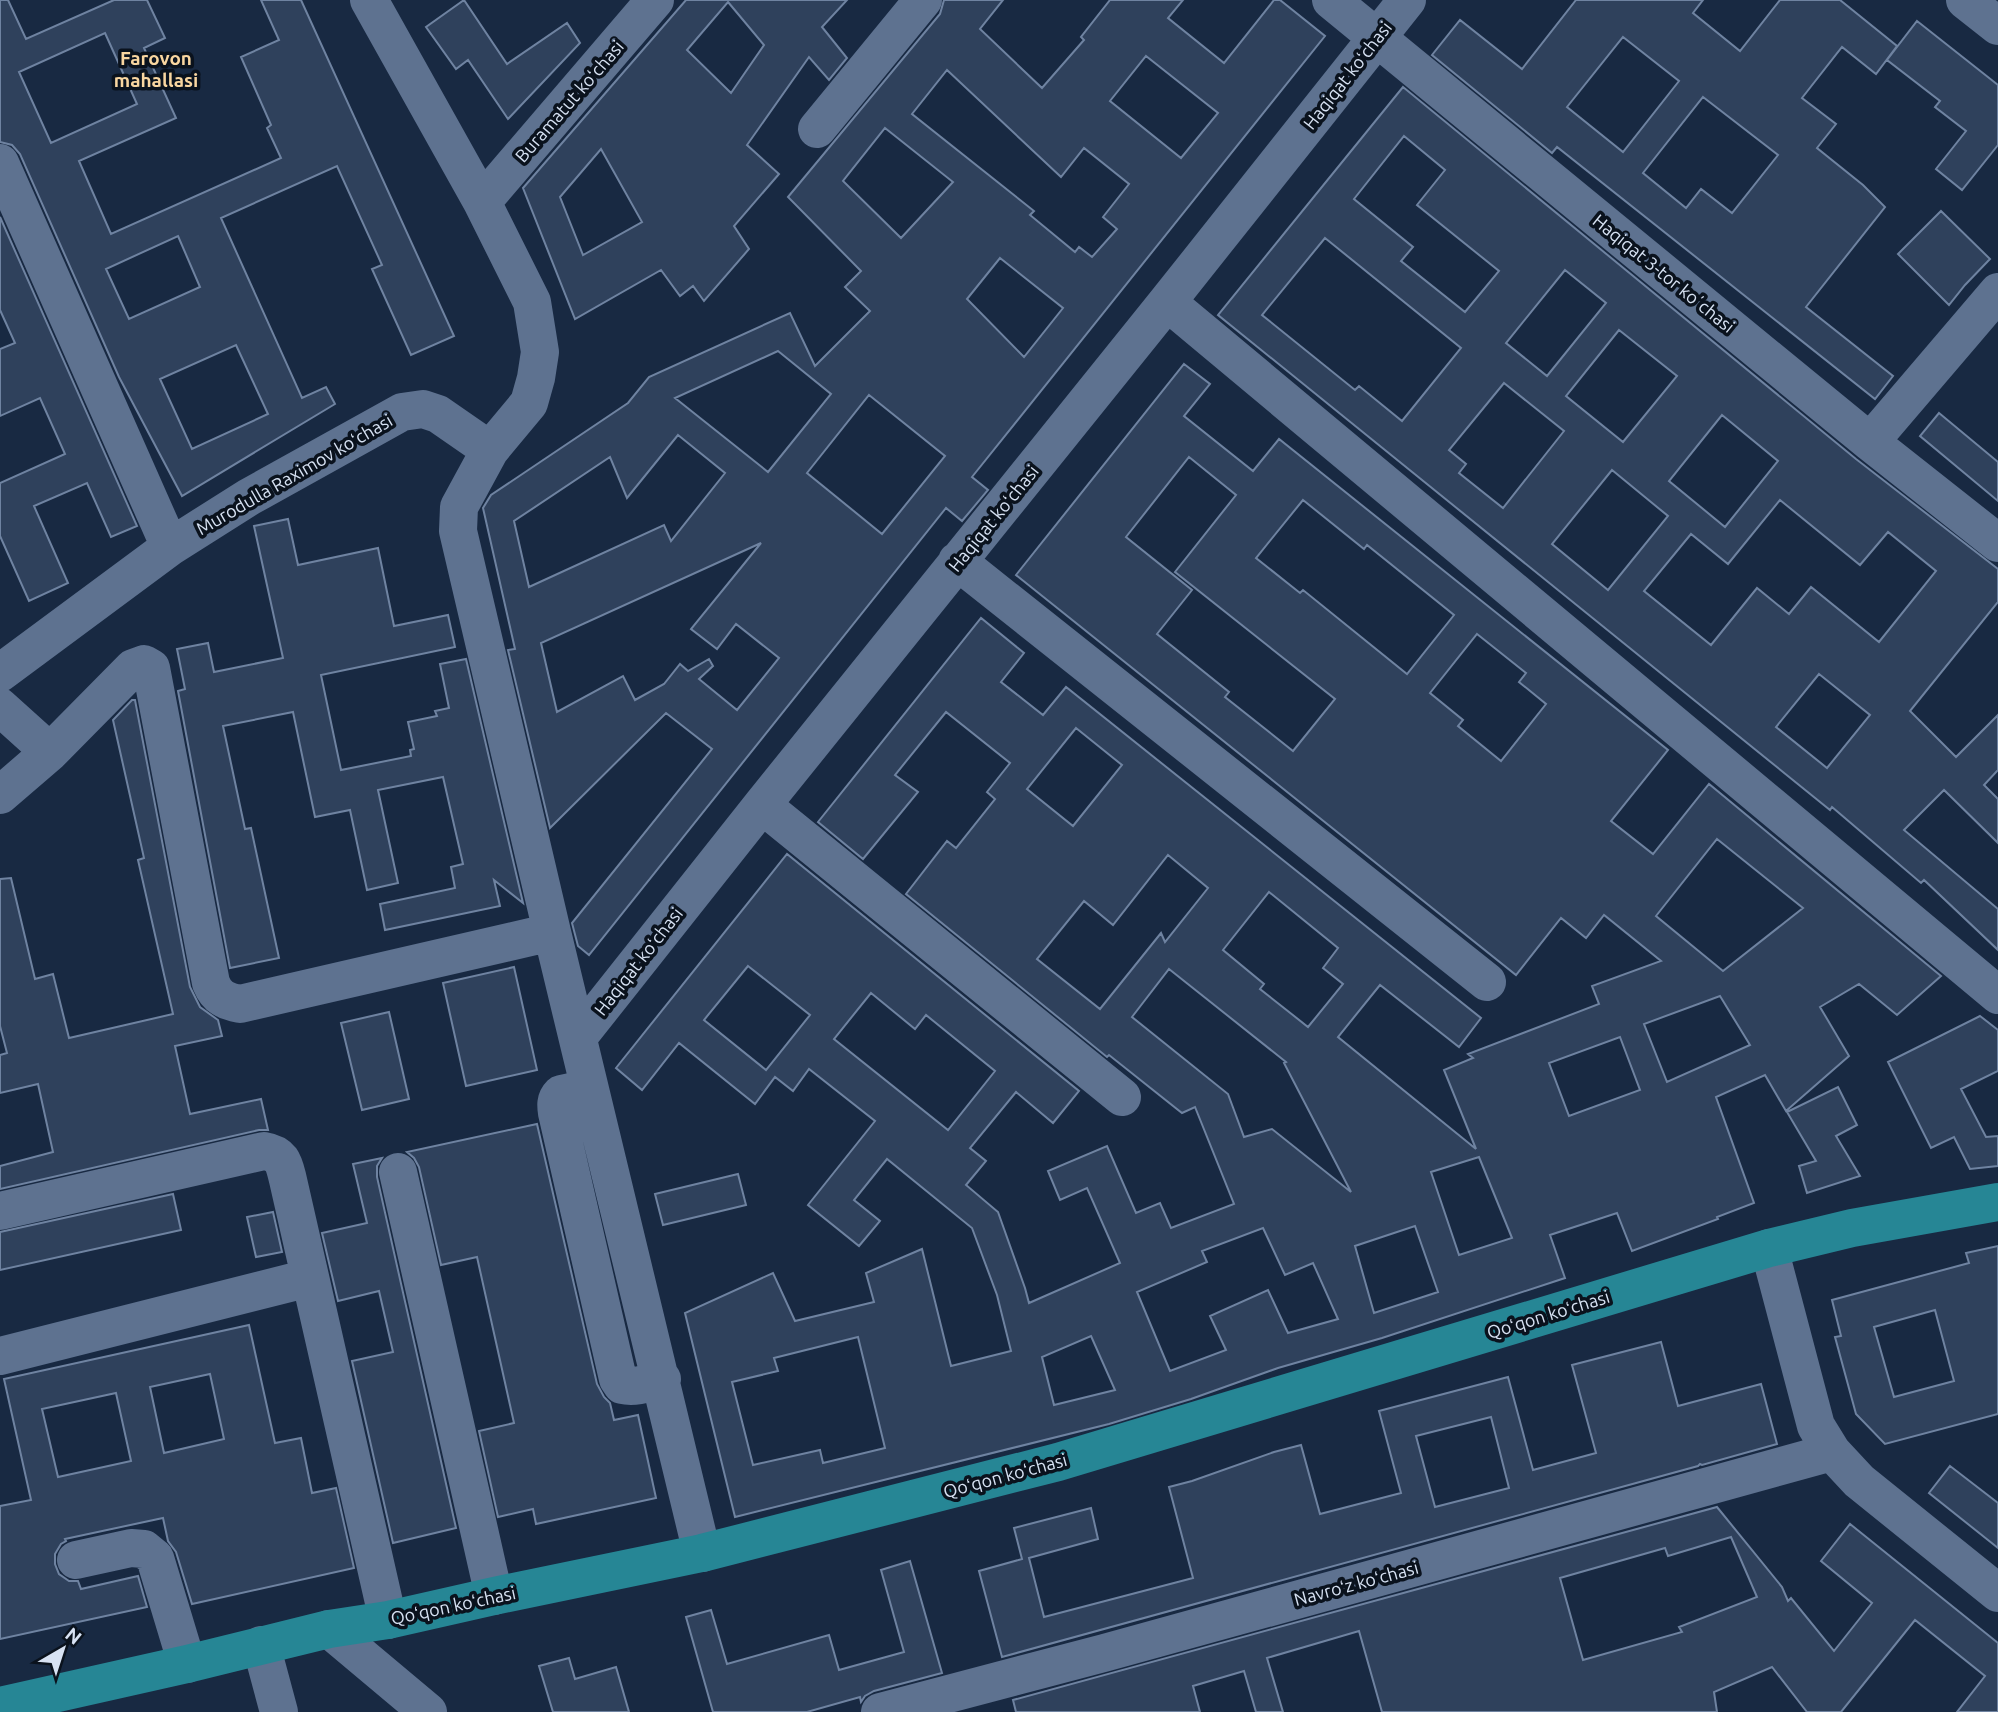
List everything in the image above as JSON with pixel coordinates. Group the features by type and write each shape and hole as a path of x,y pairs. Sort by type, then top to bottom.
{"main road":[{"name":"Qoʻqon koʻchasi","path":"0,1705 187,1664 329,1629 388,1620 702,1553 1058,1462 1769,1248 1852,1228 1998,1202"}],"street":[{"path":"369,0 482,202 533,302 540,352 528,403 490,450 459,507 458,531 702,1553"},
{"name":"Buramatut koʻchasi","path":"482,202 656,0"},
{"path":"817,129 923,0"},
{"name":"Haqiqat 3-tor koʼchasi","path":"1331,0 1870,442 1998,543"},
{"name":"Haqiqat koʻchasi","path":"579,1036 1407,0"},
{"path":"1965,0 1998,26"},
{"path":"0,163 170,547"},
{"path":"1870,442 1998,292"},
{"path":"1167,302 1998,995"},
{"name":"Murodulla Raximov koʻchasi","path":"0,673 186,535 402,412 423,409 438,414 490,450"},
{"path":"957,561 1487,982"},
{"path":"0,795 50,752 133,668 144,664 151,668 211,983 221,998 240,1004 552,932"},
{"path":"0,707 50,752"},
{"path":"762,805 1122,1097"},
{"path":"589,1088 561,1094 556,1104 618,1380 622,1385 636,1386 662,1379"},
{"path":"0,1211 264,1151 274,1153 284,1164 288,1180 388,1620"},
{"path":"398,1172 494,1596"},
{"path":"581,1219 620,1210"},
{"path":"1769,1248 1816,1426 1832,1452 1859,1481 1998,1593"},
{"path":"0,1356 309,1278"},
{"name":"Navroʻz koʻchasi","path":"880,1712 1832,1452"},
{"path":"76,1560 131,1548 144,1549 155,1558 187,1664"},
{"path":"329,1629 428,1712"},
{"path":"261,1645 279,1712"}],"building":[{"path":"0,0 8,0 26,39 114,0 147,0 165,38 144,48 176,118 79,161 111,234 281,158 267,128 271,125 241,57 279,40 261,0 301,0 454,336 411,355 372,269 382,265 337,166 221,218 302,398 326,387 335,404 182,496 119,377 20,154 12,145 0,142","holes":["105,33 137,104 51,143 19,72","178,236 200,287 129,319 106,269","236,345 268,414 192,449 160,379"]},
{"path":"464,0 507,64 567,23 580,43 508,119 468,60 456,69 426,27"},
{"path":"686,0 847,0 822,27 847,58 829,80 809,57 747,145 779,174 734,226 749,249 704,301 693,286 680,296 661,270 575,319 523,188","holes":["728,2 764,45 731,93 687,50","601,149 642,222 583,255 560,197"]},
{"path":"944,0 1003,0 980,29 1042,88 1084,40 1081,37 1110,0 1183,0 1168,18 1224,63 1274,0 1280,0 1325,36 972,477 988,490 962,521 946,508 589,955 578,946 572,923 712,749 666,713 550,828 508,650 515,649 483,508 491,495 628,403 649,377 790,313 815,366 870,311 845,287 861,271 788,197 940,14","holes":["1146,56 1218,113 1181,158 1110,101","947,70 1061,177 1084,148 1129,184 1103,217 1117,229 1092,257 1079,247 1075,252 1030,215 1034,211 912,114","885,128 953,182 901,238 843,181","1000,258 1063,308 1024,357 967,299","778,351 831,394 768,472 675,398","869,395 945,456 882,534 807,473","678,435 725,473 671,541 664,525 529,587 514,521 610,457 627,498","761,543 691,629 717,649 736,624 779,658 737,710 699,679 713,666 709,659 688,671 680,664 664,684 635,700 623,676 557,712 541,643"]},
{"path":"1576,0 1703,0 1693,13 1740,51 1780,0 1840,0 1897,46 1876,74 1842,47 1802,98 1836,124 1817,148 1863,185 1885,207 1806,307 1893,376 1875,399 1557,147 1552,153 1432,55 1460,20 1522,69","holes":["1623,37 1679,81 1623,152 1567,107","1703,97 1778,155 1732,213 1701,189 1686,208 1643,173"]},
{"path":"1917,21 1998,85 1998,145 1962,190 1936,169 1966,131 1935,107 1940,101 1887,60"},
{"path":"1403,87 1856,459 1998,569 1998,602 1910,711 1956,757 1998,715 1998,770 1984,785 1998,799 1998,843 1944,790 1904,830 1998,909 1998,950 1924,880 1921,883 1832,807 1830,810 1218,315","holes":["1404,136 1445,170 1417,205 1499,271 1465,312 1401,261 1413,247 1354,199","1325,238 1461,348 1402,421 1359,386 1355,390 1262,315","1565,270 1606,303 1547,376 1506,343","1619,330 1677,376 1623,442 1566,396","1504,383 1564,431 1503,508 1459,473 1466,464 1449,450","1722,415 1778,461 1725,527 1669,481","1612,470 1668,516 1608,590 1552,544","1780,500 1860,565 1888,532 1936,571 1879,642 1811,587 1789,614 1757,588 1711,645 1644,591 1691,534 1728,564","1819,674 1870,715 1827,768 1776,727"]},
{"path":"1941,211 1990,259 1949,305 1898,254"},
{"path":"0,217 137,526 111,537 87,483 34,506 68,583 29,601 0,536 0,483 65,454 40,398 0,416 0,349 15,343 0,310"},
{"path":"1184,364 1210,384 1184,416 1253,471 1279,439 1668,750 1611,821 1653,854 1709,784 1941,976 1897,1015 1859,984 1820,1007 1849,1056 1786,1111 1765,1075 1716,1097 1754,1203 1632,1251 1617,1213 1550,1235 1565,1278 1109,1424 735,1517 685,1313 773,1273 795,1321 874,1302 866,1273 922,1249 951,1366 1011,1351 997,1295 972,1228 887,1159 854,1200 880,1221 859,1246 808,1205 875,1121 809,1069 793,1091 775,1077 755,1104 679,1043 642,1090 616,1068 787,854 1079,1091 1053,1123 1016,1092 970,1148 986,1161 966,1185 998,1212 1029,1303 1120,1263 1087,1188 1060,1200 1048,1171 1107,1146 1136,1213 1160,1203 1171,1228 1234,1204 1195,1107 1182,1113 1109,1055 1107,1057 906,894 947,841 956,848 995,799 987,792 1010,763 946,712 895,775 918,792 863,859 818,822 981,618 1024,653 1001,682 1043,715 1066,687 1481,1018 1459,1047 1380,985 1338,1037 1476,1149 1444,1070 1473,1058 1468,1054 1599,1004 1592,986 1661,961 1604,915 1586,938 1561,918 1516,975 1016,575","holes":["1189,457 1236,495 1175,572 1335,699 1293,751 1225,697 1229,692 1157,634 1192,590 1126,537","1303,500 1364,549 1367,545 1454,615 1407,674 1303,590 1300,593 1256,558","1477,634 1526,673 1519,682 1546,704 1501,761 1458,726 1463,720 1430,693","1076,728 1122,765 1073,826 1027,789","1717,839 1803,908 1723,971 1656,916","1168,855 1208,888 1165,942 1161,933 1100,1009 1037,959 1084,901 1113,925","1269,892 1338,948 1323,968 1343,984 1308,1027 1260,989 1264,984 1223,950","748,966 810,1015 766,1070 704,1020","1169,969 1286,1062 1284,1063 1351,1192 1272,1129 1244,1137 1228,1094 1132,1017","871,993 915,1029 926,1015 995,1071 948,1130 834,1039","1720,996 1750,1045 1667,1082 1644,1024","1620,1037 1640,1090 1569,1116 1549,1063","1479,1157 1512,1238 1459,1255 1431,1172","1415,1226 1438,1292 1374,1313 1355,1246","1263,1228 1285,1275 1313,1263 1338,1319 1288,1333 1268,1290 1210,1316 1226,1350 1170,1371 1137,1292 1207,1262 1202,1251","1091,1336 1115,1390 1054,1405 1042,1357","858,1337 885,1448 823,1463 820,1450 753,1465 732,1382 778,1371 774,1358"]},
{"path":"1939,413 1998,462 1998,501 1920,436"},
{"path":"288,519 298,565 378,548 394,626 448,615 455,647 321,675 341,770 411,756 410,750 414,749 408,722 437,716 435,711 449,708 440,664 466,659 523,903 494,880 500,906 385,930 380,904 455,888 451,867 463,864 443,777 378,790 398,883 367,890 350,810 315,817 293,712 223,726 245,829 251,828 279,958 230,968 178,691 185,689 177,649 208,643 214,672 283,658 254,526"},
{"path":"135,700 190,987 200,1007 218,1020 222,1036 175,1046 190,1114 261,1099 268,1130 0,1189 0,1166 53,1152 38,1084 0,1093 0,1055 7,1053 0,1026 0,879 11,878 35,979 53,974 69,1038 173,1014 138,860 144,858 113,720"},
{"path":"514,967 537,1070 466,1086 443,983"},
{"path":"389,1012 409,1099 362,1110 341,1023"},
{"path":"1980,1016 1998,1030 1998,1071 1961,1089 1986,1137 1998,1136 1998,1166 1970,1169 1954,1137 1931,1148 1888,1062"},
{"path":"1838,1087 1857,1125 1836,1136 1860,1176 1807,1193 1799,1166 1816,1161 1787,1112"},
{"path":"537,1124 597,1384 610,1403 614,1420 638,1415 656,1498 536,1524 533,1509 498,1517 479,1431 514,1423 477,1257 441,1265 419,1167 407,1152"},
{"path":"382,1158 377,1166 377,1177 456,1528 393,1543 352,1361 393,1352 379,1291 338,1301 322,1233 367,1223 353,1164"},
{"path":"738,1174 746,1205 663,1225 655,1194"},
{"path":"173,1194 181,1230 0,1270 0,1232"},
{"path":"273,1212 282,1252 256,1257 247,1217"},
{"path":"1998,1246 1998,1414 1885,1444 1856,1414 1835,1337 1841,1336 1832,1300 1969,1263 1966,1253","holes":["1935,1310 1954,1381 1894,1397 1874,1327"]},
{"path":"249,1325 275,1443 301,1438 312,1493 336,1488 354,1568 192,1604 176,1552 168,1541 163,1518 65,1539 55,1554 59,1574 69,1581 78,1581 81,1589 138,1576 147,1607 0,1639 0,1506 31,1500 4,1379","holes":["210,1374 224,1439 164,1453 150,1387","116,1393 131,1461 58,1477 42,1409"]},
{"path":"1661,1342 1678,1406 1761,1384 1777,1444 1002,1657 979,1571 1022,1559 1014,1528 1091,1508 1098,1539 1029,1558 1044,1617 1193,1578 1169,1487 1301,1445 1320,1514 1401,1493 1379,1411 1508,1377 1533,1470 1596,1453 1572,1365","holes":["1491,1417 1509,1488 1435,1507 1416,1436"]},
{"path":"1950,1466 1998,1503 1998,1548 1929,1493"},
{"path":"1717,1507 1782,1587 1788,1601 1791,1598 1834,1651 1872,1603 1821,1561 1850,1524 1998,1643 1998,1712 1957,1712 1985,1676 1915,1620 1841,1712 1807,1712 1772,1667 1714,1692 1717,1712 1382,1712 1359,1631 1267,1658 1283,1712 1256,1712 1244,1671 1193,1686 1200,1712 1016,1712 1013,1700","holes":["1731,1537 1757,1597 1679,1627 1682,1632 1583,1660 1560,1578 1665,1548 1668,1556"]},
{"path":"910,1561 942,1673 874,1691 861,1702 860,1697 807,1712 713,1712 686,1617 711,1610 727,1664 829,1635 839,1670 904,1652 881,1570"},
{"path":"569,1658 575,1679 616,1667 629,1712 553,1712 539,1666"}],"district":[{"name":"Farovon mahallasi","path":"156,69"}]}
